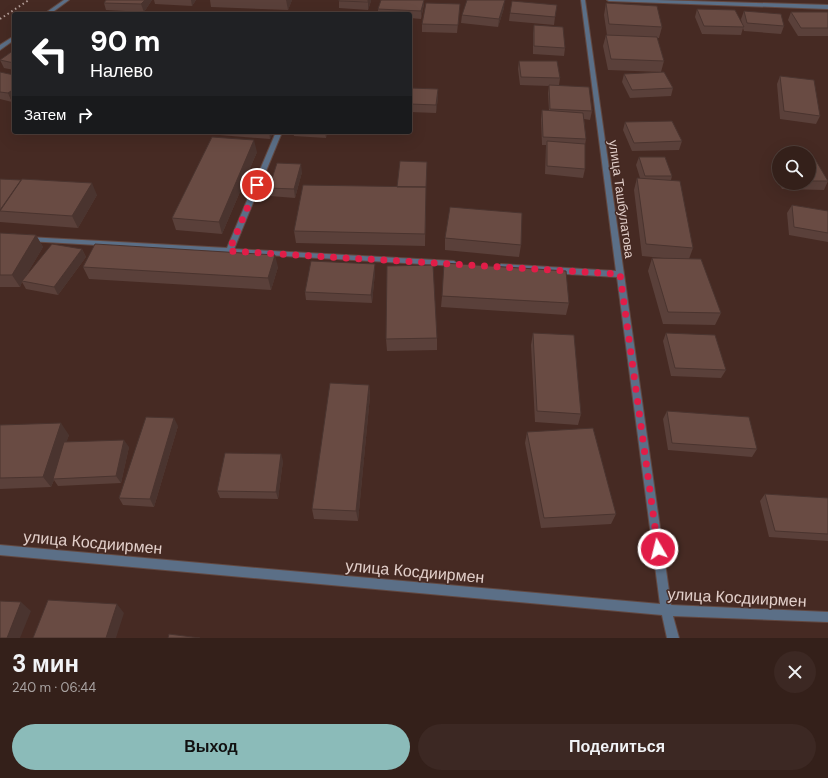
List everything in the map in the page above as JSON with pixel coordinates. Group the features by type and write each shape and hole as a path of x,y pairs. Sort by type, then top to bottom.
{"street":[{"path":"50,12 67,0"},
{"name":"улица Ташбулатова","path":"583,0 666,610 673,638"},
{"path":"610,0 828,8"},
{"path":"0,48 12,39"},
{"path":"229,251 279,134"},
{"path":"24,239 461,264"},
{"path":"493,266 620,274"},
{"name":"улица Косдиирмен","path":"0,550 666,610 828,617"}],"building":[{"path":"106,0 145,0 141,4 104,3"},
{"path":"368,0 368,2 339,1"},
{"path":"381,0 424,0 421,11 378,9"},
{"path":"467,0 505,0 499,19 462,15"},
{"path":"512,1 557,5 555,17 510,13"},
{"path":"426,3 460,4 458,25 422,24"},
{"path":"606,3 657,6 662,27 609,24"},
{"path":"697,9 735,10 744,27 704,26"},
{"path":"744,11 781,14 784,26 747,23"},
{"path":"791,12 828,12 828,28 801,28"},
{"path":"534,25 563,27 565,48 534,46"},
{"path":"606,35 657,37 664,61 611,59"},
{"path":"12,51 12,63 0,60"},
{"path":"519,61 557,61 560,78 521,77"},
{"path":"0,72 12,75 12,90 8,93 0,92"},
{"path":"664,72 673,88 632,90 624,74"},
{"path":"780,76 814,80 820,116 784,111"},
{"path":"549,85 589,87 592,111 550,109"},
{"path":"412,88 438,89 436,105 412,104"},
{"path":"542,110 583,113 586,139 543,137"},
{"path":"672,121 682,141 634,143 625,122"},
{"path":"212,137 254,140 219,222 172,218"},
{"path":"547,141 585,144 585,169 547,166"},
{"path":"639,157 665,157 672,176 645,176"},
{"path":"400,161 427,162 426,187 397,187"},
{"path":"816,161 828,181 816,181"},
{"path":"277,163 301,164 294,189 269,188"},
{"path":"637,178 680,181 693,248 646,244"},
{"path":"0,179 21,180 0,210"},
{"path":"22,179 92,183 72,216 0,211"},
{"path":"303,185 426,187 425,234 294,231"},
{"path":"792,205 828,211 828,233 794,227"},
{"path":"450,207 522,213 521,245 445,238"},
{"path":"0,233 36,235 12,275 0,275"},
{"path":"52,244 82,249 54,287 22,281"},
{"path":"95,244 275,255 268,278 83,267"},
{"path":"652,258 701,259 721,313 668,312"},
{"path":"311,261 375,264 371,295 305,292"},
{"path":"444,263 566,271 569,303 442,296"},
{"path":"433,265 437,338 386,339 387,266"},
{"path":"533,333 574,335 581,414 537,411"},
{"path":"666,333 715,335 726,370 675,368"},
{"path":"330,383 369,385 356,511 312,509"},
{"path":"667,411 749,417 757,449 672,443"},
{"path":"146,417 174,418 150,499 119,498"},
{"path":"61,423 43,477 0,478 0,425"},
{"path":"593,428 616,514 544,518 527,432"},
{"path":"124,440 116,476 53,479 64,442"},
{"path":"225,453 281,454 276,492 217,491"},
{"path":"765,494 828,498 828,534 775,531"},
{"path":"48,600 117,604 106,638 33,638"},
{"path":"0,601 21,602 7,638 0,638"},
{"path":"169,634 200,638 168,638"}],"railway":[{"path":"0,19 29,0"}],"route":[{"path":"257,185 229,251 620,274 658,549"}]}
